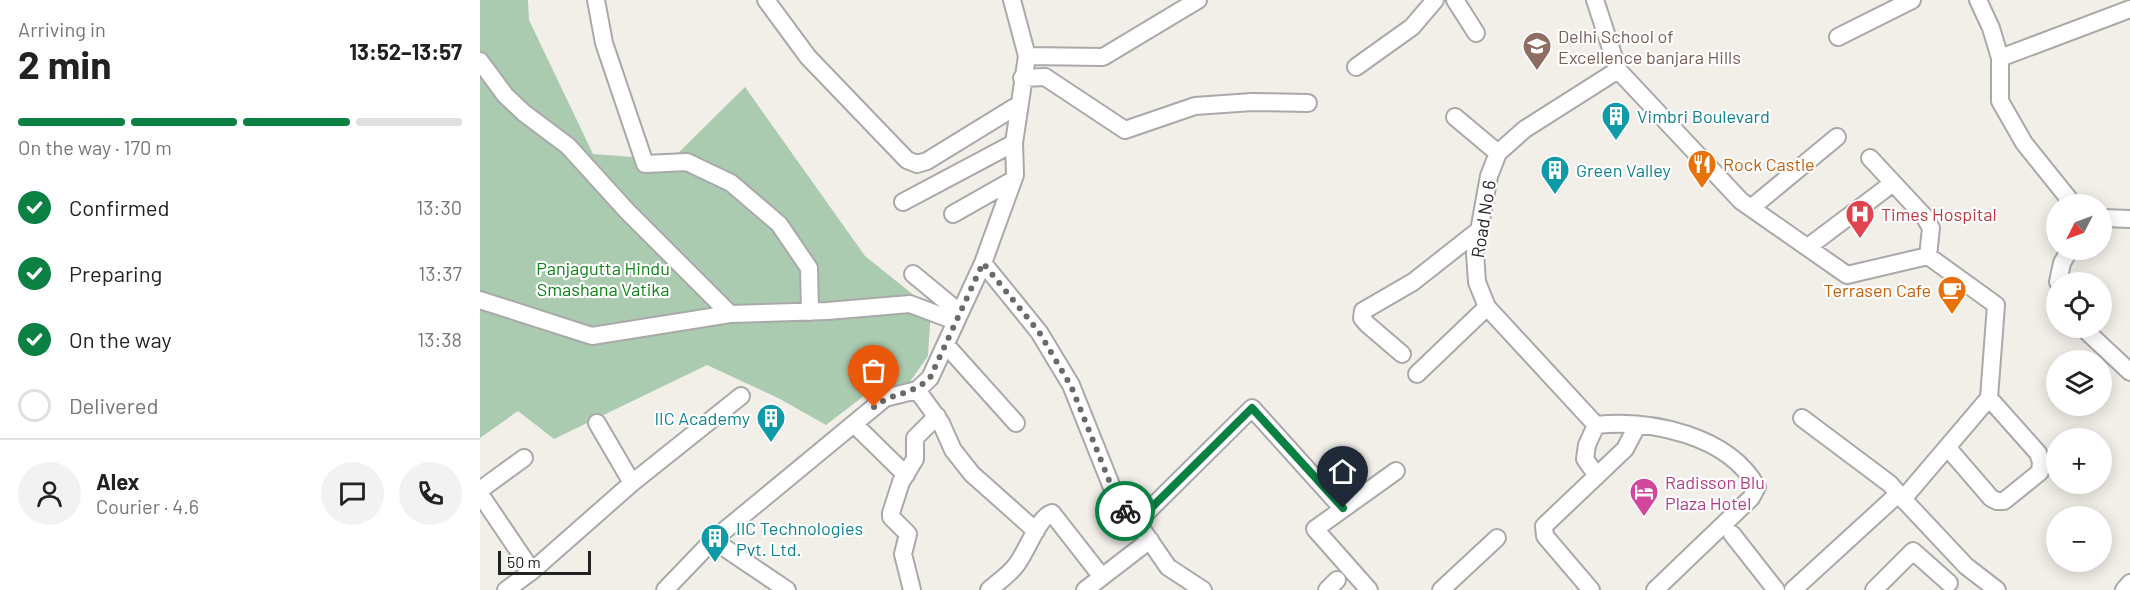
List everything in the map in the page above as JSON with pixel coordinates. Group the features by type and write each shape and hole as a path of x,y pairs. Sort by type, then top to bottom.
{"street":[{"path":"596,0 604,43 645,164 687,162 731,183 778,224 809,268 810,312"},
{"path":"766,0 808,57 907,160 917,164 927,161 1018,102"},
{"path":"665,590 713,540 885,398 916,390 930,378 983,263 1013,180 1018,102 1027,56 1012,0"},
{"path":"1027,56 1103,57 1197,0"},
{"path":"1356,67 1412,27 1435,0"},
{"path":"1455,0 1476,33"},
{"path":"1595,0 1618,70 1741,201 1847,275 1928,256 1996,305 1989,398 1947,447 1900,496 1793,590"},
{"path":"1838,37 1912,0"},
{"path":"1978,0 1991,28 2000,58 2000,101 2030,151 2065,194"},
{"path":"2000,58 2130,9"},
{"path":"480,61 505,95 524,113 568,146 627,211 730,314"},
{"name":"Road No 6","path":"1596,425 1487,307 1477,282 1475,253 1489,176 1498,153 1526,129 1618,70"},
{"path":"1022,78 1045,76 1125,130 1195,106 1252,102 1308,103"},
{"path":"1455,117 1498,153"},
{"path":"1751,208 1837,137"},
{"path":"903,202 1014,143"},
{"path":"1870,158 1924,216 1931,228 1928,256"},
{"path":"953,214 1013,180"},
{"path":"1808,247 1885,189"},
{"path":"2112,218 2130,219"},
{"path":"1402,354 1367,324 1362,318 1363,311 1413,282 1479,230"},
{"path":"983,263 1039,332 1066,376 1119,505 1137,522 1168,567 1203,590"},
{"path":"913,274 957,316"},
{"path":"480,300 592,336 730,314 810,312 910,304 957,316"},
{"path":"1417,374 1487,307"},
{"path":"2094,338 2130,372"},
{"path":"946,345 1016,423"},
{"path":"916,390 937,416 953,450 972,474 1036,531"},
{"path":"506,590 532,571 632,483 741,396"},
{"path":"1947,447 1991,498 1997,501 2004,501 2040,472 2041,462 2038,453 1989,398"},
{"path":"1137,522 1252,408 1343,508"},
{"path":"912,590 903,554 908,534 891,517 891,513 901,482 915,459 915,438 937,416"},
{"path":"1802,418 1890,484 1966,566 1996,590"},
{"path":"1597,476 1585,459 1587,445 1596,425 1624,422 1637,426 1675,430 1696,437 1740,466 1757,488 1751,498 1655,590"},
{"path":"597,423 632,483"},
{"path":"854,424 906,475"},
{"path":"1591,590 1545,536 1544,526 1625,449 1637,426"},
{"path":"524,458 480,492 532,571"},
{"path":"1369,590 1315,529 1396,471"},
{"path":"989,590 1016,566 1032,543 1043,517 1052,513 1102,577"},
{"path":"1732,534 1776,590"},
{"path":"1441,590 1497,538"},
{"path":"713,540 787,590"},
{"path":"1085,590 1150,540"},
{"path":"1874,590 1913,551 1953,586 1966,566"},
{"path":"2124,590 2130,583"}],"green space":[{"name":"Panjagutta Hindu Smashana Vatika","path":"480,0 528,0 529,20 593,154 671,160 745,87 865,256 931,309 928,356 907,386 873,389 826,425 780,399 707,365 554,439 518,411 480,438"}],"way so far":[{"path":"874,407 885,398 916,390 930,378 956,317 983,263 1039,332 1071,386 1119,505 1125,511"}],"place":[{"name":"Delhi School of Excellence banjara Hills","path":"1537,72"},
{"name":"Vimbri Boulevard","path":"1616,142"},
{"name":"Rock Castle","path":"1702,190"},
{"name":"Green Valley","path":"1555,196"},
{"name":"Times Hospital","path":"1860,240"},
{"name":"Terrasen Cafe","path":"1952,316"},
{"name":"IIC Academy","path":"771,444"},
{"name":"Radisson Blu Plaza Hotel","path":"1644,518"},
{"name":"IIC Technologies Pvt. Ltd.","path":"715,564"}],"route":[{"path":"1125,511 1137,522 1252,408 1343,508"}]}
